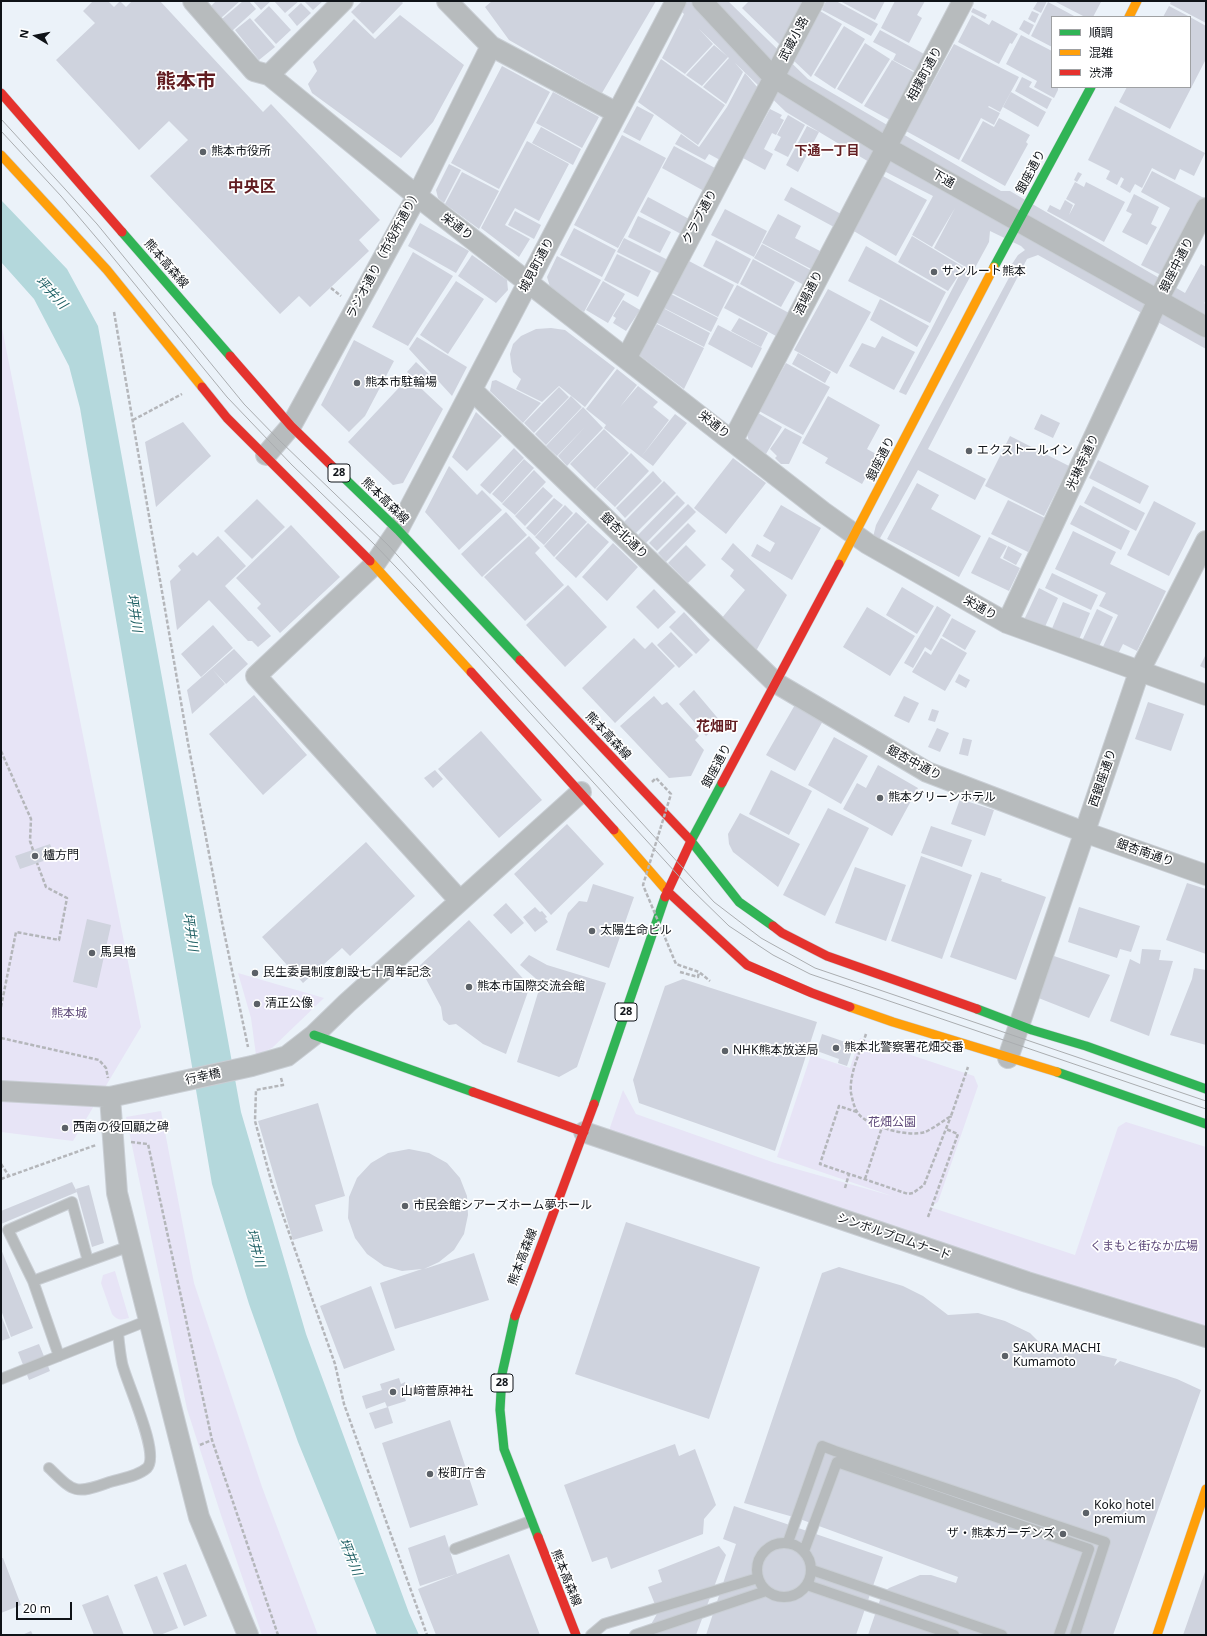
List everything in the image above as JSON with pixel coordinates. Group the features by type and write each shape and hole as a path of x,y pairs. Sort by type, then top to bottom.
{"main road":[{"path":"1130,16 1137,1"},
{"name":"銀座通り","path":"691,841 855,534 1018,222 1090,88"},
{"name":"熊本高森線","path":"1,93 291,426 398,530 691,841 667,891 584,1132 518,1303 502,1374 500,1410 504,1449 576,1635"},
{"path":"1,155 107,270 227,418 266,455 374,565 581,792 667,891 747,965 819,996 893,1022 1076,1078 1206,1124"},
{"path":"691,841 739,902 782,933 827,956 1020,1024 1032,1030 1086,1046 1206,1089"},
{"path":"314,1035 584,1132"},
{"path":"1157,1635 1206,1488"}],"street":[{"name":"栄通り","path":"194,1 254,71 269,75 417,196 733,440 823,512 855,534 1007,623 1206,695"},
{"path":"269,75 344,1"},
{"path":"447,1 491,46 618,113"},
{"name":"城見町通り","path":"460,901 256,676 374,565 398,530 676,1"},
{"name":"下通","path":"702,1 773,77 886,147 1206,327"},
{"name":"武蔵小路","path":"773,77 814,1"},
{"name":"相撲町通り","path":"886,147 963,1"},
{"name":"ラジオ通り（市役所通り）","path":"266,455 291,426 417,196 491,46"},
{"name":"クラブ通り","path":"627,358 773,77"},
{"name":"酒場通り","path":"733,440 886,147"},
{"name":"銀座中通り","path":"1158,300 1206,208"},
{"name":"光琳寺通り","path":"1007,623 1158,300"},
{"name":"銀杏北通り","path":"472,390 776,683"},
{"name":"西銀座通り","path":"1008,1058 1139,672 1206,542"},
{"name":"銀杏中通り","path":"776,683 927,772 1084,832"},
{"name":"行幸橋","path":"1,1091 110,1097 252,1066 287,1056 314,1035 347,1003 581,792"},
{"name":"銀杏南通り","path":"1084,832 1206,875"},
{"path":"110,1097 117,1193 199,1516 248,1635"},
{"name":"シンボルプロムナード","path":"584,1132 1027,1282 1206,1337"}],"lane":[{"path":"59,1356 33,1281 8,1230 72,1202 88,1262"},
{"path":"33,1281 130,1246"},
{"path":"1,1379 149,1320"},
{"path":"49,1468 69,1487 79,1491 137,1474 147,1468 151,1460 149,1447 132,1389 122,1364 118,1333"},
{"path":"788,1542 822,1446 1105,1542 1075,1635"},
{"path":"804,1551 837,1462 1089,1548 1059,1635"},
{"path":"455,1549 531,1521"},
{"path":"779,1542 788,1542 804,1551 808,1557 812,1570 807,1585 800,1592 788,1597 774,1596 766,1591 758,1578 756,1569 758,1560 763,1552 770,1546 779,1542"},
{"path":"812,1570 1002,1635"},
{"path":"591,1635 604,1624 758,1578"},
{"path":"807,1585 954,1635"},
{"path":"636,1635 766,1591"}],"path":[{"path":"114,309 188,743 223,927 252,1066"},
{"path":"133,420 200,384"},
{"path":"1,752 32,819 30,841 33,850"},
{"path":"652,782 656,778 671,794 643,885 676,964 699,972 710,981"},
{"path":"1,1007 16,932 59,940 67,898 46,887 37,863"},
{"path":"680,972 698,977 699,972"},
{"path":"866,1033 851,1083 851,1092 857,1112 862,1118 882,1127 902,1132 923,1132 951,1116"},
{"path":"1,1038 99,1060 106,1068 110,1097"},
{"path":"857,1112 839,1106 820,1164 908,1194 920,1189 928,1178 968,1067"},
{"path":"280,1071 282,1086 256,1090 255,1121 272,1184 335,1364 344,1404 427,1635"},
{"path":"865,1179 882,1127"},
{"path":"928,1217 958,1134 946,1129"},
{"path":"1,1179 113,1139 148,1144 212,1440 278,1635"},
{"path":"1,1164 9,1176"},
{"path":"845,1188 849,1174"}],"green space":[{"name":"熊本城","path":"1,323 141,1027 73,1141 1,1132"},
{"path":"238,973 324,998 272,1048 256,1055 251,1018"},
{"path":"860,1038 974,1076 978,1086 938,1202 930,1207 1075,1255 1118,1127 1126,1122 1206,1147 1206,1331 606,1139 623,1090 636,1114 775,1163 892,1196 777,1157 811,1055 850,1068"},
{"path":"161,1111 194,1283 262,1487 318,1635 262,1635 187,1409 126,1117"},
{"path":"115,1271 129,1318 118,1319 112,1314 101,1283 103,1275"}],"water":[{"name":"坪井川","path":"1,200 67,269 98,326 241,1112 306,1334 409,1613 419,1635 377,1635 298,1442 249,1304 212,1184 80,408 69,366 34,299 1,262"}],"building":[{"name":"熊本市役所","path":"93,1 108,1 114,7 120,1 126,7 132,1 160,1 263,112 271,104 380,220 359,240 369,251 310,307 299,296 280,314 150,176 188,140 169,121 139,150 56,60 95,23 83,11"},
{"path":"216,1 240,1 221,18 211,6"},
{"path":"243,1 249,1 256,9 232,31 222,19"},
{"path":"253,1 271,1 261,10"},
{"path":"274,1 299,1 285,13"},
{"path":"304,1 323,1 313,10"},
{"path":"362,1 401,1 403,3 373,34 351,12"},
{"path":"492,1 656,1 602,93 509,40 485,7"},
{"path":"671,1 728,1 808,79 1001,191 1010,191 1185,293 1201,264 1206,267 1206,299 1204,304 1206,302 1206,349 1038,255 1027,259 928,449 986,479 975,500 918,470 879,540 873,537 876,525 1011,274 1010,267 1018,255 1025,250 1021,246 990,231 989,242 906,395 899,392 962,270 948,291 898,262 912,236 963,267 964,266 934,248 955,208 932,247 912,235 933,196 884,171 786,112 735,63 743,72 726,104 703,87 729,58 699,29 713,44 685,74 662,58 684,14"},
{"path":"749,1 804,1 780,45 742,8"},
{"path":"826,1 836,1 878,24 871,36 822,10"},
{"path":"840,1 885,1 875,20"},
{"path":"895,1 925,1 917,15 922,18 909,43 881,28"},
{"path":"1038,1 1047,1 1041,13 1033,9"},
{"path":"1054,1 1101,2 1094,16 1083,16"},
{"path":"1171,1 1206,1 1206,23 1170,4"},
{"path":"1048,2 1074,16 1051,16 1051,46 1031,36"},
{"path":"301,3 311,13 297,26 288,15"},
{"path":"269,6 291,30 276,44 254,20"},
{"path":"1169,6 1188,16 1164,16"},
{"path":"973,8 987,15 985,19 971,12"},
{"path":"820,11 842,24 811,77 793,60"},
{"path":"1032,11 1039,14 1035,23 1028,19"},
{"path":"400,15 464,65 433,122 401,158 312,93 308,84 317,71 313,62 354,19 375,39"},
{"path":"972,15 989,25 992,20 1018,34 1012,44 1010,43 999,64 958,42"},
{"path":"250,18 275,47 259,60 235,30"},
{"path":"1191,18 1206,26 1206,59 1170,129 1119,102 1126,88 1191,88"},
{"path":"1024,20 1034,25 1029,35 1019,29"},
{"path":"844,26 865,39 835,89 814,75"},
{"path":"880,30 926,55 916,72 893,60 896,54 873,42"},
{"path":"1021,35 1051,50 1051,88 1058,88 1054,98 1034,87 1037,81 1006,64"},
{"path":"865,43 890,59 862,104 837,89"},
{"path":"954,44 1019,77 1000,112 989,106 988,107 1000,113 994,125 981,118 959,160 906,131"},
{"path":"714,45 728,57 702,86 686,75"},
{"path":"661,59 725,105 698,145 638,102"},
{"path":"892,60 915,73 890,120 864,106"},
{"path":"502,66 550,92 499,189 451,163"},
{"path":"745,73 758,88 720,160 709,154 705,160 675,144 681,134 699,147 727,107"},
{"path":"1022,77 1032,82 1029,87 1052,99 1047,109 1015,91"},
{"path":"553,92 599,117 582,148 536,123"},
{"path":"1011,92 1046,112 1038,127 1003,107"},
{"path":"637,106 654,115 640,141 623,132"},
{"path":"1115,106 1205,153 1194,176 1180,169 1175,180 1152,168 1142,188 1135,184 1130,193 1120,187 1124,179 1121,177 1117,185 1106,179 1110,171 1088,160"},
{"path":"770,109 782,115 780,118 784,120 776,135 772,133 764,149 773,154 765,170 743,158"},
{"path":"788,115 805,125 788,157 774,150 781,137 777,135"},
{"path":"999,118 1030,135 1026,142 1028,144 1005,186 961,161 983,121 994,127"},
{"path":"807,126 819,132 798,172 786,165"},
{"path":"541,127 581,149 573,165 532,143"},
{"path":"622,135 666,158 618,248 574,225"},
{"path":"527,141 569,164 539,221 515,208 505,225 530,239 519,257 481,228"},
{"path":"674,146 715,168 704,191 662,168"},
{"path":"449,164 461,170 444,203 438,198 436,190"},
{"path":"1152,171 1204,198 1163,276 1141,265 1170,208 1141,192"},
{"path":"462,172 499,191 479,229 445,204"},
{"path":"1078,172 1082,174 1077,182 1074,180"},
{"path":"881,175 927,200 896,256 852,230"},
{"path":"1075,182 1084,187 1086,182 1125,202 1104,242 1047,211 1050,205 1060,210 1065,200 1073,205 1069,215 1075,204 1066,199"},
{"path":"791,187 841,214 834,227 784,200"},
{"path":"1134,194 1159,207 1151,224 1157,227 1147,245 1122,232 1132,214 1126,211"},
{"path":"648,197 689,219 681,234 640,212"},
{"path":"725,209 767,231 754,257 711,235"},
{"path":"515,211 541,225 534,239 508,225"},
{"path":"778,214 801,226 795,238 820,251 811,269 762,243"},
{"path":"638,216 671,232 660,253 628,237"},
{"path":"420,223 469,251 456,273 408,246"},
{"path":"574,228 616,250 602,277 560,255"},
{"path":"624,238 668,260 661,274 617,252"},
{"path":"716,240 751,259 738,284 703,266"},
{"path":"762,244 812,271 804,285 754,258"},
{"path":"866,246 946,292 930,323 848,281"},
{"path":"413,252 453,276 408,346 372,327"},
{"path":"617,254 651,271 638,297 604,280"},
{"path":"472,255 507,280 508,290 496,303 458,276"},
{"path":"557,256 601,280 584,312 550,287 547,277"},
{"path":"753,259 795,282 781,307 740,284"},
{"path":"689,261 734,285 718,317 672,293"},
{"path":"456,281 484,299 448,354 420,335"},
{"path":"603,281 625,294 608,323 586,310"},
{"path":"737,285 789,313 776,336 724,308"},
{"path":"828,289 871,312 837,374 794,350"},
{"path":"671,294 718,318 711,332 664,308"},
{"path":"880,299 929,326 917,347 870,320"},
{"path":"623,300 640,310 626,331 613,323 616,318 613,316"},
{"path":"663,308 710,333 704,347 655,322"},
{"path":"739,318 768,333 761,347 731,331"},
{"path":"657,324 704,348 684,389 639,355"},
{"path":"718,325 762,348 752,368 708,344"},
{"path":"551,328 565,330 615,368 585,407 559,386 542,402 516,389 521,379 513,372 510,354 513,344 521,336 536,329"},
{"path":"882,336 915,352 894,390 849,366 862,343 875,348"},
{"path":"417,337 467,367 452,396 409,349"},
{"name":"熊本市駐輪場","path":"354,340 394,361 365,416 349,432 321,405"},
{"path":"798,353 831,372 825,383 792,364"},
{"path":"416,362 432,377 424,386 407,372"},
{"path":"786,363 830,387 803,435 759,411"},
{"path":"617,369 637,385 620,407 638,386 658,402 653,407 669,420 641,457 604,428 606,425 586,409"},
{"path":"409,377 443,409 403,483 393,485 348,442"},
{"path":"496,380 541,403 523,423 490,391 492,381"},
{"path":"559,387 569,397 534,433 524,423"},
{"path":"571,396 582,407 546,445 535,434"},
{"path":"828,396 880,425 867,449 878,455 862,484 825,463 828,458 802,443"},
{"path":"583,407 603,428 567,466 558,456 585,427 557,456 546,446"},
{"path":"476,412 502,436 467,471 452,457"},
{"path":"758,413 782,427 766,454 749,442 747,433"},
{"path":"675,414 687,423 653,466 641,457"},
{"path":"1041,414 1060,423 1053,438 1034,429"},
{"path":"183,422 211,456 156,507 145,442"},
{"path":"785,428 802,437 789,464 781,464 775,458 777,456 770,449"},
{"path":"604,429 629,453 595,489 570,464"},
{"path":"1010,436 1069,466 1044,516 985,486"},
{"path":"514,448 524,458 490,494 480,485"},
{"path":"631,453 649,471 615,507 596,489"},
{"path":"733,458 766,483 726,534 694,508"},
{"path":"524,459 534,468 502,503 492,494"},
{"path":"1098,460 1149,486 1140,504 1089,478"},
{"path":"449,466 477,495 482,490 502,510 459,550 425,512"},
{"path":"534,470 546,482 515,515 502,504"},
{"path":"653,471 662,481 625,518 616,508"},
{"path":"664,481 676,493 636,533 624,522"},
{"path":"917,483 939,495 931,509 981,536 959,577 887,539"},
{"path":"1093,486 1145,513 1136,531 1084,503"},
{"path":"543,487 553,496 525,526 515,516"},
{"path":"677,495 685,503 646,543 638,535"},
{"path":"554,498 563,505 535,536 526,528"},
{"path":"257,499 285,527 252,559 224,531"},
{"path":"1008,500 1045,518 1028,552 991,534"},
{"path":"1154,501 1196,523 1169,576 1127,555"},
{"path":"688,504 696,512 657,551 649,543"},
{"path":"565,505 573,513 544,545 535,537"},
{"path":"781,505 821,528 792,580 751,556 757,544 770,552 775,543 763,536"},
{"path":"1080,505 1130,531 1121,550 1070,524"},
{"path":"506,512 527,535 482,577 461,554"},
{"path":"576,512 587,522 554,557 544,546"},
{"path":"588,523 609,542 576,578 555,558"},
{"path":"688,523 696,531 666,562 658,553"},
{"path":"291,525 340,577 280,633 257,608 261,604 236,578"},
{"path":"1073,531 1116,552 1110,564 1166,591 1137,651 1123,644 1115,660 1100,653 1118,615 1099,606 1106,593 1055,569"},
{"path":"218,536 246,566 225,586 271,636 258,647 252,641 248,641 209,600 177,630 170,581 181,570 178,566 193,552 197,556"},
{"path":"529,536 540,548 535,553 564,585 525,621 484,577"},
{"path":"989,537 1007,546 1000,558 1020,568 1009,591 971,573"},
{"path":"613,543 638,567 607,601 582,577"},
{"path":"733,543 787,595 756,651 721,619 745,590 730,576 734,570 721,559"},
{"path":"686,545 706,565 688,583 668,563"},
{"path":"1008,546 1022,554 1016,565 1003,558"},
{"path":"1052,573 1098,595 1091,610 1045,588"},
{"path":"568,585 607,627 565,667 526,625"},
{"path":"902,587 934,606 917,634 886,615"},
{"path":"1039,588 1058,598 1043,631 1023,622"},
{"path":"654,589 676,612 658,629 636,607"},
{"path":"1063,602 1090,613 1078,642 1051,631"},
{"path":"937,606 951,615 931,651 925,647 913,668 904,663"},
{"path":"867,607 915,636 890,676 843,647"},
{"path":"1097,609 1113,617 1097,651 1081,643"},
{"path":"684,612 710,640 696,654 669,627"},
{"path":"952,618 976,631 965,650 942,636"},
{"path":"213,625 233,648 201,677 181,654"},
{"path":"671,632 693,655 679,668 657,645"},
{"path":"634,638 645,649 652,642 675,666 615,723 582,688"},
{"path":"941,638 967,653 945,691 912,672 925,651 931,655"},
{"path":"234,649 248,664 226,684 213,670 225,684 192,714 187,690"},
{"path":"1206,654 1206,669 1200,666"},
{"path":"959,674 970,680 966,688 955,682"},
{"path":"694,690 721,722 706,736 679,704"},
{"path":"254,695 307,755 263,795 209,734"},
{"path":"654,696 662,705 667,702 699,736 695,740 704,750 691,776 669,778 620,726"},
{"path":"904,696 919,703 909,723 894,716"},
{"path":"1148,702 1184,714 1171,751 1135,739"},
{"path":"796,703 824,719 795,771 766,755"},
{"path":"932,709 939,711 935,722 928,720"},
{"path":"937,728 949,733 940,752 928,747"},
{"path":"481,731 542,800 499,838 438,769"},
{"path":"834,737 868,756 841,804 808,785"},
{"path":"963,738 972,740 968,756 959,754"},
{"name":"熊本グリーンホテル","path":"878,765 918,788 892,836 843,809 857,783 866,788"},
{"path":"435,770 443,779 433,788 424,778"},
{"path":"771,770 812,791 789,835 749,814"},
{"path":"960,799 994,810 985,836 951,824"},
{"path":"828,808 869,828 825,916 783,895"},
{"path":"740,813 800,844 778,887 733,852 729,844 728,834"},
{"path":"567,824 604,864 551,915 514,874"},
{"path":"931,826 972,840 962,867 921,853"},
{"path":"366,842 415,896 350,956 342,948 303,983 262,937"},
{"name":"櫨方門","path":"50,844 55,857 20,869 15,856"},
{"path":"921,856 972,875 942,959 891,941"},
{"path":"855,867 906,885 886,941 835,923"},
{"path":"981,872 1002,879 1001,881 1046,897 1016,980 950,957"},
{"path":"1187,883 1206,889 1206,954 1166,940"},
{"name":"太陽生命ビル","path":"593,884 634,897 609,968 556,950 568,913 579,901 587,902"},
{"path":"506,903 524,923 511,934 493,915"},
{"path":"535,907 540,912 542,911 547,917 545,918 548,922 535,932 523,917"},
{"path":"1079,907 1140,926 1131,952 1120,949 1117,958 1068,942"},
{"name":"馬具櫓","path":"87,919 111,925 97,988 73,982"},
{"name":"熊本市国際交流会館","path":"469,920 530,986 506,1054 483,1044 456,1024 449,1025 443,1020 441,1007 426,979 417,968"},
{"path":"1142,949 1161,950 1159,960 1173,961 1149,1036 1110,1021 1130,959 1140,964"},
{"path":"529,955 547,965 606,983 577,1067 559,1077 517,1062 541,983 520,965"},
{"path":"1051,955 1110,975 1089,1018 1036,997"},
{"path":"1194,968 1206,970 1206,1045 1170,1035 1192,979"},
{"name":"NHK熊本放送局","path":"683,979 817,1022 775,1151 639,1103 633,1080 665,986"},
{"name":"熊本北警察署花畑交番","path":"822,1034 854,1045 847,1066 838,1063 839,1059 817,1051"},
{"path":"318,1103 345,1196 315,1205 323,1231 293,1240 258,1121"},
{"path":"409,1149 429,1153 447,1163 460,1178 467,1196 468,1215 464,1234 454,1250 439,1262 424,1269 474,1253 489,1300 395,1329 380,1283 422,1269 402,1271 384,1266 367,1254 355,1238 348,1218 349,1197 357,1178 371,1163 388,1153"},
{"path":"72,1182 77,1192 1,1224 1,1211"},
{"path":"89,1185 104,1243 92,1247 76,1189"},
{"path":"626,1222 760,1267 709,1419 575,1374"},
{"path":"1,1249 33,1328 11,1337 1,1310"},
{"path":"839,1267 903,1286 923,1296 948,1315 978,1313 1005,1321 1030,1333 1046,1349 1068,1348 1117,1359 1114,1366 1120,1361 1177,1379 1201,1390 1113,1635 868,1635 882,1594 889,1588 920,1575 931,1575 956,1583 958,1577 797,1518 744,1503 822,1273"},
{"path":"371,1286 395,1350 344,1369 320,1306"},
{"path":"1,1315 10,1338 1,1341"},
{"path":"39,1344 50,1371 29,1380 18,1352"},
{"path":"399,1378 401,1384 405,1382 409,1394 404,1396 406,1401 387,1407 385,1402 366,1409 362,1396 382,1390 380,1384"},
{"path":"388,1407 393,1423 375,1429 369,1413"},
{"name":"桜町庁舎","path":"450,1420 478,1505 410,1528 382,1443"},
{"path":"675,1444 679,1456 695,1449 716,1505 704,1519 703,1534 611,1569 607,1557 592,1562 564,1485"},
{"path":"734,1506 883,1557 856,1635 706,1635 736,1544 723,1539"},
{"path":"445,1535 457,1574 509,1554 540,1635 436,1635 418,1589 456,1574 420,1586 408,1548"},
{"path":"719,1546 726,1555 696,1635 645,1635 658,1612 648,1587 662,1582 658,1570"},
{"path":"1,1558 3,1558 21,1605 1,1613"},
{"path":"186,1564 207,1616 184,1626 163,1573"},
{"path":"1206,1569 1206,1635 1183,1635"},
{"path":"157,1576 178,1628 160,1635 154,1635 134,1585"},
{"path":"108,1595 124,1635 94,1635 82,1605"},
{"path":"31,1631 33,1635 22,1635"}],"tram line":[{"path":"1,119 97,224 244,404 279,440 388,545 714,902 761,938 815,968 1206,1101"},
{"path":"1,131 61,196 227,397 292,465 375,545 417,589 687,885 729,926 773,955 810,974 1206,1109"}],"traffic: fast":[{"path":"994,267 1090,88"},
{"path":"122,232 230,356"},
{"path":"337,471 398,530 520,660"},
{"path":"722,783 691,841 739,902 773,926"},
{"path":"594,1104 665,897"},
{"path":"977,1009 1032,1030 1086,1046 1206,1089"},
{"path":"314,1035 473,1092"},
{"path":"1057,1072 1206,1124"},
{"path":"515,1316 502,1374 500,1410 504,1449 538,1537"}],"traffic: slow":[{"path":"1130,16 1137,1"},
{"path":"1,155 107,270 202,387"},
{"path":"839,564 994,267"},
{"path":"370,561 471,672"},
{"path":"614,830 667,891"},
{"path":"850,1007 893,1022 1057,1072"},
{"path":"1157,1635 1206,1489"}],"traffic: jam":[{"path":"1,93 122,232"},
{"path":"230,356 291,426 337,471"},
{"path":"202,387 227,418 370,561"},
{"path":"722,783 839,564"},
{"path":"520,660 691,841 665,897"},
{"path":"471,672 614,830"},
{"path":"667,891 747,965 812,993 850,1007"},
{"path":"773,926 782,933 827,956 977,1009"},
{"path":"473,1092 584,1132"},
{"path":"515,1316 594,1104"},
{"path":"538,1537 576,1635"}],"place":[{"name":"熊本市役所","path":"203,152"},
{"name":"サンルート熊本","path":"934,272"},
{"name":"熊本市駐輪場","path":"357,383"},
{"name":"エクストールイン","path":"969,451"},
{"name":"熊本グリーンホテル","path":"880,798"},
{"name":"櫨方門","path":"35,856"},
{"name":"太陽生命ビル","path":"592,931"},
{"name":"馬具櫓","path":"92,953"},
{"name":"民生委員制度創設七十周年記念","path":"255,973"},
{"name":"熊本市国際交流会館","path":"469,987"},
{"name":"清正公像","path":"257,1004"},
{"name":"熊本北警察署花畑交番","path":"836,1048"},
{"name":"NHK熊本放送局","path":"725,1051"},
{"name":"西南の役回顧之碑","path":"65,1128"},
{"name":"市民会館シアーズホーム夢ホール","path":"405,1206"},
{"name":"SAKURA MACHI Kumamoto","path":"1005,1356"},
{"name":"山﨑菅原神社","path":"393,1392"},
{"name":"桜町庁舎","path":"430,1474"},
{"name":"Koko hotel premium","path":"1086,1513"},
{"name":"ザ・熊本ガーデンズ","path":"1063,1534"}],"district":[{"name":"熊本市","path":"186,82"},
{"name":"下通一丁目","path":"827,151"},
{"name":"中央区","path":"252,187"},
{"name":"花畑町","path":"717,727"}],"park label":[{"name":"花畑公園","path":"892,1123"},
{"name":"くまもと街なか広場","path":"1144,1247"}]}
